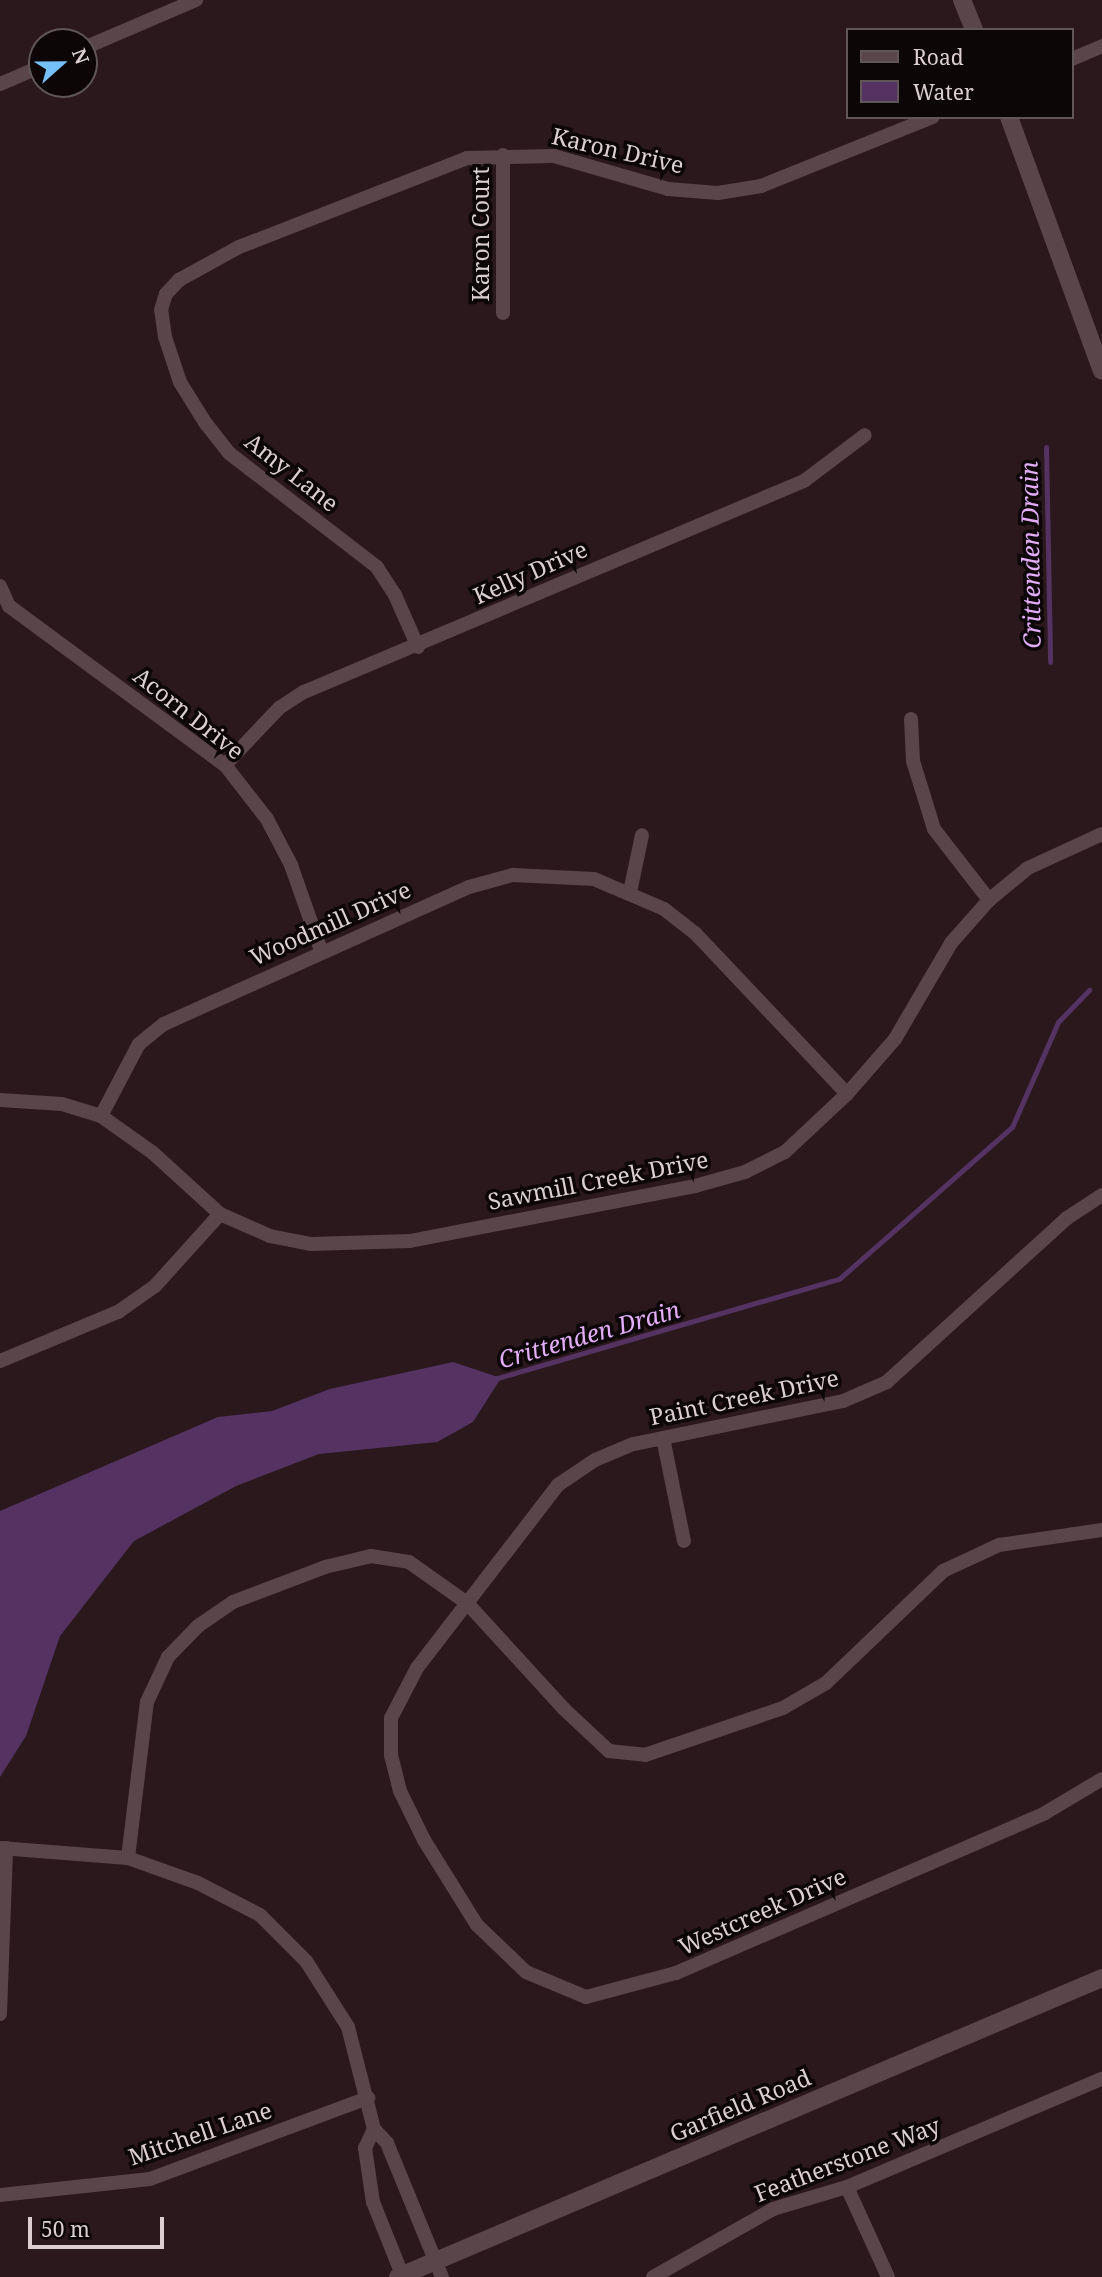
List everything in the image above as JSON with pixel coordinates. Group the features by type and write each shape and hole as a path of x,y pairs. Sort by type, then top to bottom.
{"street":[{"path":"98,42 196,0"},
{"path":"962,0 973,28"},
{"path":"1074,57 1102,46"},
{"path":"0,84 28,72"},
{"name":"Karon Drive","path":"179,280 239,247 467,158 503,155 554,156 668,189 718,192 761,187 928,119"},
{"path":"1010,119 1102,371"},
{"name":"Karon Court","path":"503,155 503,313"},
{"name":"Amy Lane","path":"179,280 166,294 161,310 165,337 180,382 206,424 229,453 377,567 395,595 418,647"},
{"name":"Kelly Drive","path":"225,765 279,708 304,692 418,647 804,481 865,435"},
{"name":"Acorn Drive","path":"0,586 4,608 225,765 267,819 291,865 322,953"},
{"path":"911,719 913,761 934,829 989,900"},
{"name":"Sawmill Creek Drive","path":"0,1100 62,1104 101,1116 153,1153 220,1214 270,1236 311,1244 410,1241 745,1172 785,1152 848,1094 895,1039 951,943 989,900 1028,868 1102,834"},
{"path":"630,892 642,835"},
{"name":"Woodmill Drive","path":"101,1116 139,1044 164,1024 470,887 513,876 594,879 630,892 664,909 695,933 848,1094"},
{"name":"Paint Creek Drive","path":"458,1895 400,1791 391,1755 391,1718 417,1668 558,1485 614,1450 843,1401 887,1382 1067,1218 1102,1195"},
{"path":"0,1362 118,1312 155,1286 220,1214"},
{"path":"663,1438 684,1541"},
{"path":"128,1858 147,1702 167,1657 198,1626 233,1602 325,1567 371,1556 410,1562 467,1603 517,1660 609,1751 636,1754 703,1739 747,1722 826,1683 943,1571 999,1545 1102,1530"},
{"name":"Westcreek Drive","path":"458,1895 477,1925 526,1972 586,1997 676,1973 1045,1813 1077,1798 1102,1779"},
{"path":"0,2014 3,1848 128,1858 198,1883 260,1915 306,1961 348,2026 374,2129 387,2143 439,2269"},
{"name":"Garfield Road","path":"401,2276 439,2269 1102,1978"},
{"name":"Featherstone Way","path":"653,2277 773,2209 848,2187 1102,2079"},
{"name":"Mitchell Lane","path":"0,2195 150,2179 368,2098"},
{"path":"374,2129 365,2148 373,2202 401,2276"},
{"path":"848,2187 888,2277"}],"water":[{"path":"453,1362 501,1378 473,1422 437,1442 319,1454 236,1486 134,1541 60,1636 26,1736 0,1777 0,1511 218,1417 272,1411 330,1389"}],"waterway":[{"name":"Crittenden Drain","path":"1046,447 1050,662"},
{"name":"Crittenden Drain","path":"494,1379 839,1279 1012,1127 1058,1022 1089,990"}]}
